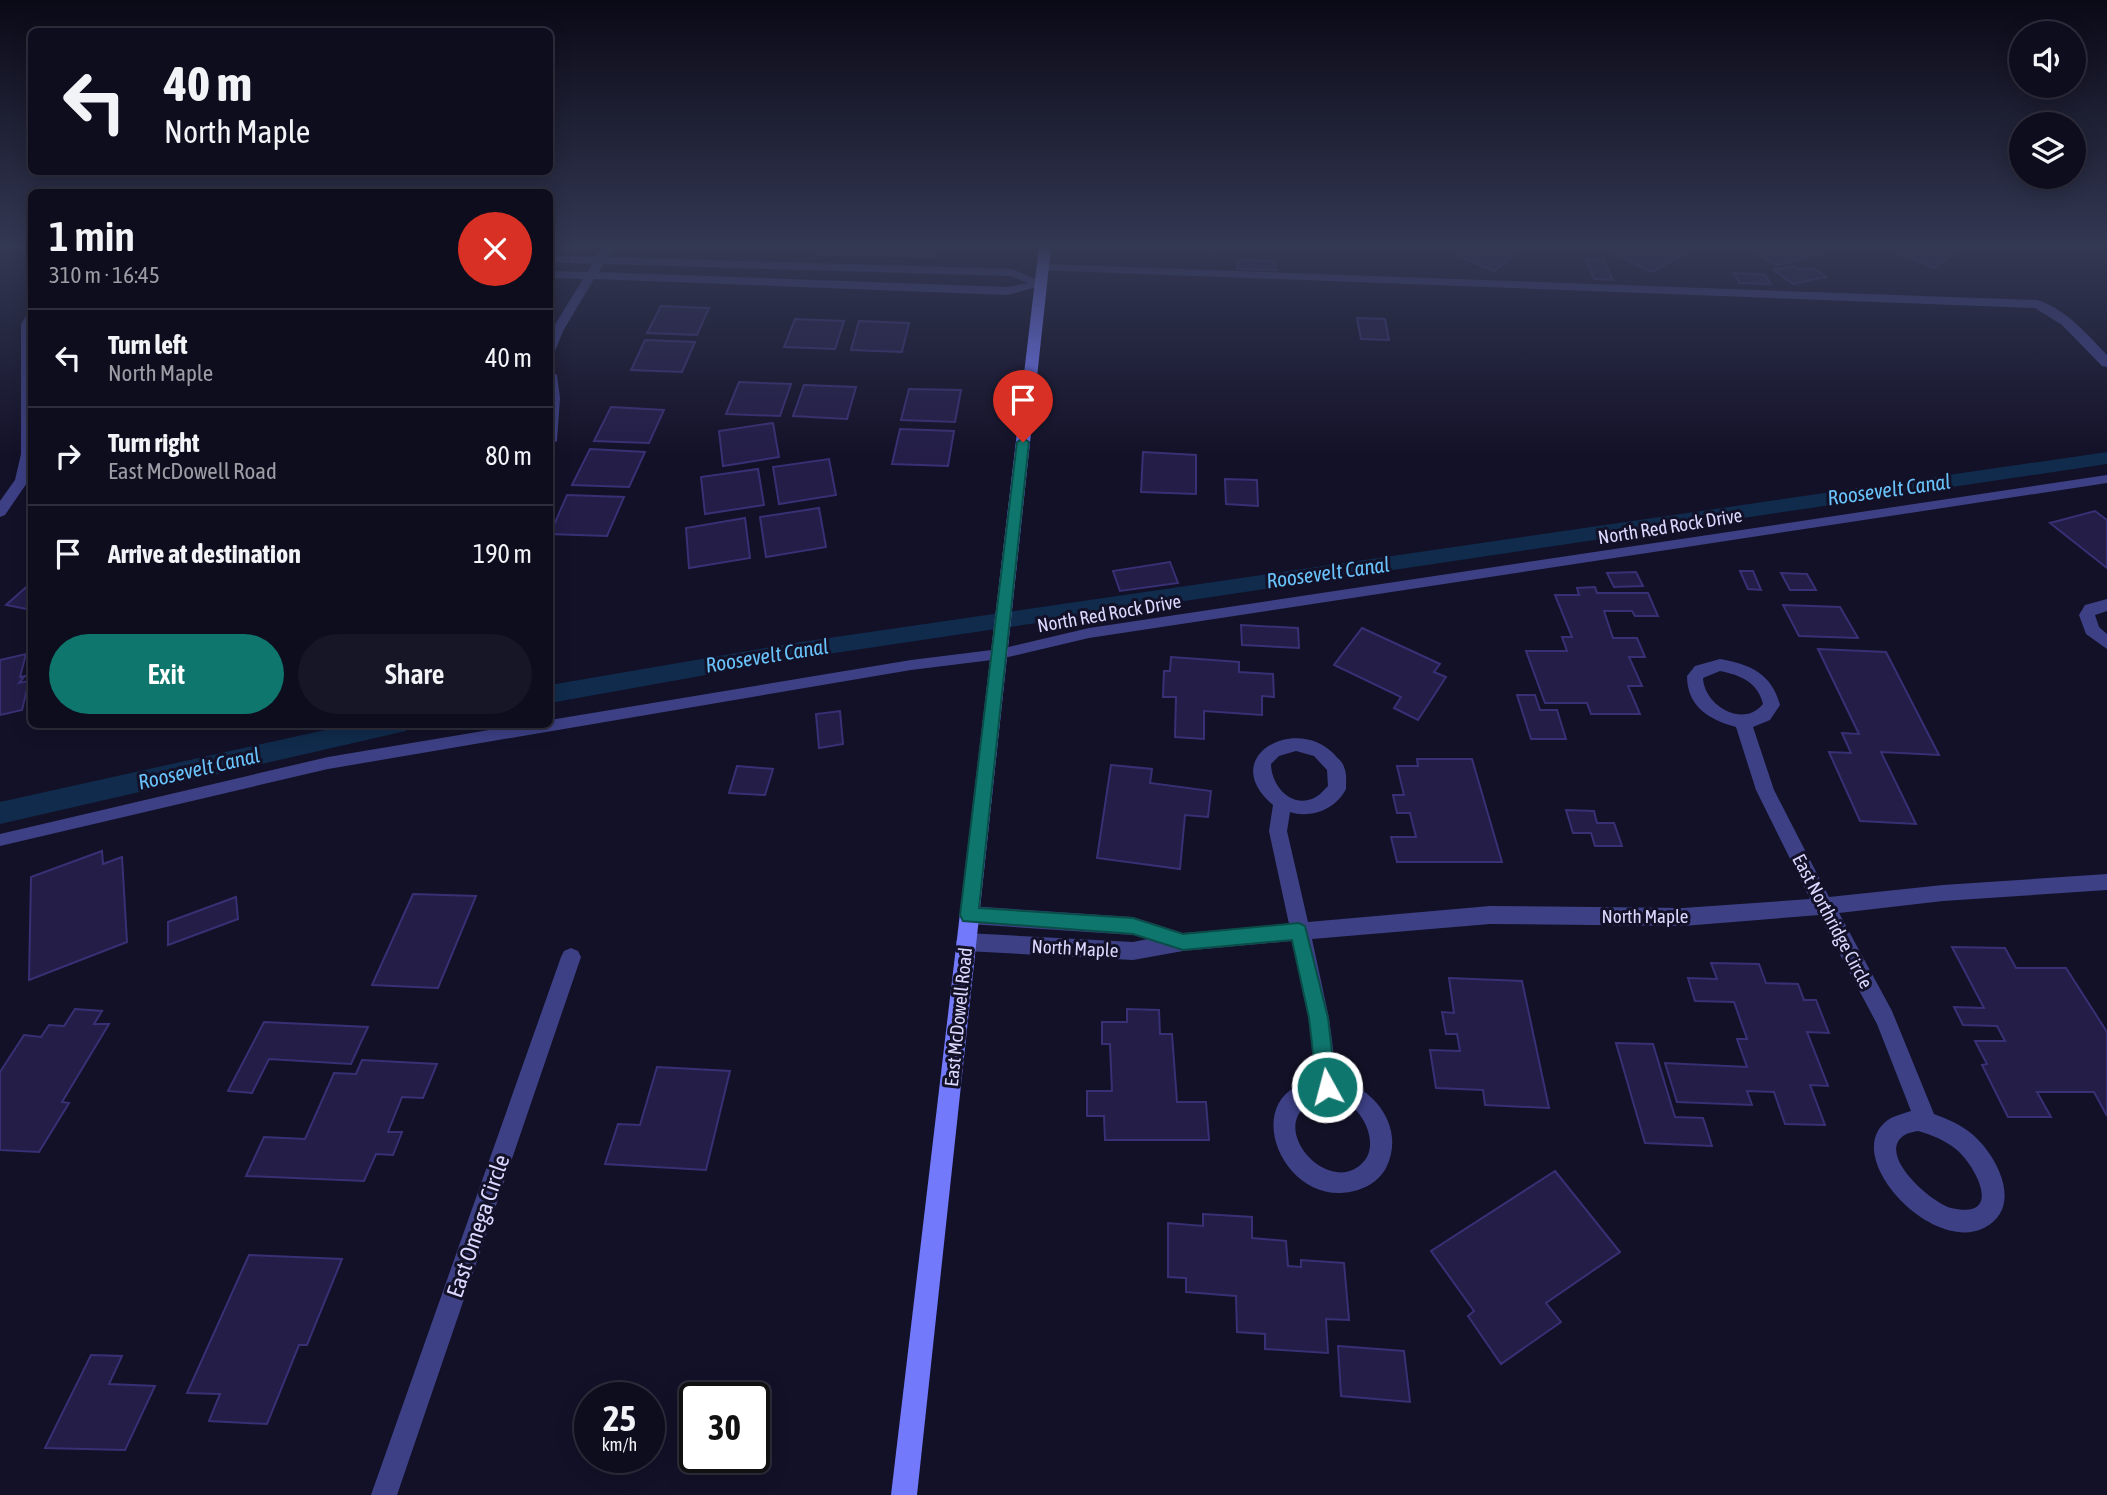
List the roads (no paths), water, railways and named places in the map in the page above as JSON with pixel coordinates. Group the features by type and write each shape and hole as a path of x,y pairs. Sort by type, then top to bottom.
{"main road":[{"name":"East McDowell Road","path":"904,1495 1037,317"}],"street":[{"path":"553,341 566,317"},
{"path":"2061,317 2107,363"},
{"path":"0,512 22,480 28,453 28,322"},
{"path":"2107,605 2091,609 2087,615 2092,630 2107,643"},
{"name":"East Northridge Circle","path":"1743,721 1749,746 1772,804 1889,1026 1926,1122"},
{"path":"1283,802 1278,831 1319,1018 1327,1087"},
{"name":"North Maple","path":"966,943 1133,951 1183,942 1490,915 1684,917 1747,914 1943,892 2107,881"},
{"name":"North Maple","path":"969,915 1133,926 1183,942"},
{"name":"East Omega Circle","path":"384,1495 571,957"},
{"path":"1327,1087 1350,1093 1369,1109 1378,1124 1381,1139 1379,1155 1372,1169 1360,1179 1345,1183 1328,1182 1312,1176 1298,1165 1288,1150 1284,1119 1290,1105 1299,1095 1312,1088 1327,1087"},
{"path":"1904,1122 1926,1122 1952,1131 1982,1158 1991,1175 1995,1192 1992,1206 1983,1216 1969,1221 1952,1220 1933,1213 1915,1202 1895,1178 1885,1154 1886,1140 1892,1129 1904,1122"}],"lane":[{"name":"North Red Rock Drive","path":"553,725 1089,633 2107,479"},
{"name":"North Red Rock Drive","path":"0,840 328,763 536,728"}],"waterway":[{"name":"Roosevelt Canal","path":"553,693 794,651 2107,458"},
{"name":"Roosevelt Canal","path":"0,813 379,728"}]}
